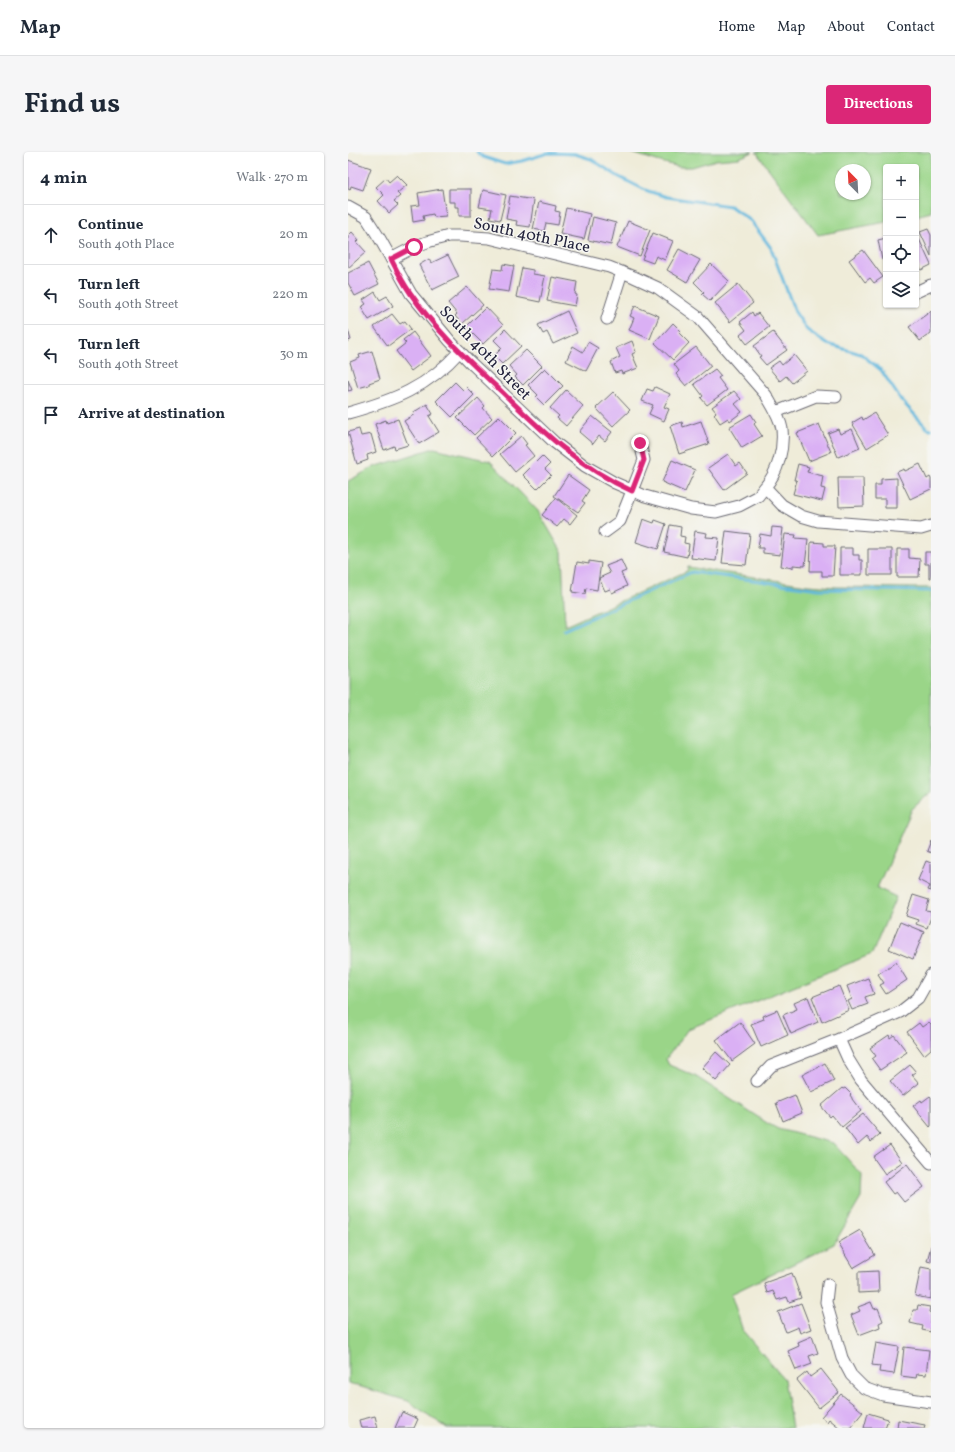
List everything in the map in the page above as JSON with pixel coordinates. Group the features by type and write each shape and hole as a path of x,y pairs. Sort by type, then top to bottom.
{"street":[{"name":"South 40th Street","path":"348,207 366,217 411,294 434,323 460,351 554,442 585,466 615,483 644,496 691,509 716,512 739,506 758,496 765,487"},
{"name":"South 40th Place","path":"391,259 426,242 449,236 489,238 609,267 658,288 698,317 766,395 776,412 782,429 781,448 777,467 772,479 765,487"},
{"path":"607,319 622,272"},
{"path":"919,291 931,285"},
{"path":"348,413 382,403 407,393 437,373 460,351"},
{"path":"776,412 816,396 836,398"},
{"path":"605,532 620,521 632,491 644,460 640,443"},
{"path":"765,487 782,505 801,516 818,521 921,529 931,526"},
{"path":"757,1081 771,1066 839,1039 900,1012 918,998 931,975"},
{"path":"839,1039 848,1059 861,1080 931,1163"},
{"path":"828,1284 826,1302 842,1358 851,1375 864,1388 883,1395 931,1402"}],"green space":[{"path":"629,152 753,152 739,158 716,160 692,167 679,167"},
{"path":"756,152 931,152 931,212 919,215 919,164 883,164 883,223 818,235"},
{"path":"434,448 490,461 538,511 562,552 565,626 687,571 688,567 807,585 836,587 931,588 931,792 912,809 877,888 896,897 872,954 688,1029 666,1059 669,1065 695,1076 778,1129 833,1143 862,1175 861,1198 834,1244 731,1294 743,1331 784,1379 792,1428 447,1428 408,1401 348,1383 348,481 374,467"}],"building":[{"path":"348,160 371,168 363,190 351,186 350,190 348,189"},
{"path":"397,175 407,185 397,193 400,196 394,201 398,205 389,213 378,201 384,195 376,187 386,178 389,182"},
{"path":"442,189 446,216 434,217 433,214 423,216 424,220 413,222 411,206 420,205 418,193"},
{"path":"449,189 471,189 471,216 459,216 459,207 455,207 455,202 449,202"},
{"path":"483,190 506,195 500,220 490,218 492,209 479,207"},
{"path":"510,196 534,200 530,227 516,225 517,221 506,219"},
{"path":"539,202 556,206 555,211 560,212 558,225 546,223 544,231 533,229"},
{"path":"566,208 590,214 584,239 560,234"},
{"path":"593,217 616,223 611,245 588,240"},
{"path":"628,221 650,230 640,256 617,247"},
{"path":"928,229 931,235 931,256 920,232"},
{"path":"352,232 359,240 357,242 366,252 348,268 348,236"},
{"path":"653,233 673,241 665,260 656,256 653,263 642,259"},
{"path":"883,239 883,260 882,260 878,240"},
{"path":"919,239 931,265 921,270 919,265"},
{"path":"679,249 700,260 687,282 667,270"},
{"path":"863,250 883,277 874,283 870,278 865,282 849,260"},
{"path":"448,255 459,277 432,290 419,265 429,259 431,263"},
{"path":"368,263 379,284 355,296 348,283 348,273"},
{"path":"503,264 514,266 509,292 489,289 493,269 502,270"},
{"path":"711,264 729,281 710,301 702,294 704,292 694,282"},
{"path":"522,268 533,270 533,274 545,276 540,302 516,297"},
{"path":"552,277 577,282 575,306 547,301"},
{"path":"738,284 753,303 730,322 715,303"},
{"path":"467,287 483,305 462,324 455,316 457,314 448,303"},
{"path":"375,292 380,300 387,296 393,306 369,320 361,307 366,304 363,300"},
{"path":"635,306 659,316 650,339 629,330 634,318 630,316"},
{"path":"486,307 503,325 483,344 466,327"},
{"path":"567,311 577,333 553,344 547,332 543,334 538,325"},
{"path":"931,311 931,333 920,341 909,327"},
{"path":"752,312 754,316 758,313 769,327 747,344 740,335 746,330 740,322"},
{"path":"392,314 400,324 405,321 411,329 388,346 374,327"},
{"path":"673,323 681,331 679,333 689,343 673,360 655,343"},
{"path":"505,329 521,346 502,364 494,356 502,348 494,340"},
{"path":"348,330 351,340 348,341"},
{"path":"413,332 431,356 411,371 396,351 406,343 403,340"},
{"path":"773,332 787,350 766,365 759,357 761,356 754,346"},
{"path":"632,341 636,352 632,354 638,368 622,374 621,371 615,373 611,362 620,357 616,348"},
{"path":"588,342 598,348 586,371 566,361 573,346 583,352"},
{"path":"696,347 711,366 686,386 676,374 679,371 674,364"},
{"path":"526,350 542,366 523,385 515,377 517,375 509,366"},
{"path":"372,351 380,379 369,383 369,385 358,388 350,362 360,358 359,355"},
{"path":"794,355 807,371 792,383 786,376 780,381 769,368 779,361 782,365"},
{"path":"545,368 563,386 544,405 536,397 538,395 528,385"},
{"path":"715,369 721,376 718,378 727,390 707,405 701,398 703,396 694,384"},
{"path":"348,380 352,390 348,391"},
{"path":"455,382 463,390 466,387 474,395 452,417 436,401"},
{"path":"655,387 670,394 664,407 669,409 664,421 649,414 653,405 642,401 647,389 653,391"},
{"path":"566,390 583,406 566,426 557,418 559,416 550,408"},
{"path":"734,391 741,399 735,404 742,412 730,421 728,418 720,423 714,414 716,412 712,407"},
{"path":"613,392 630,410 613,426 596,408"},
{"path":"478,398 485,406 483,408 492,418 474,435 457,418"},
{"path":"427,404 433,414 429,416 439,432 419,444 404,421 415,414 414,412"},
{"path":"874,413 888,435 867,448 852,423 862,417 863,420"},
{"path":"751,414 756,422 754,424 762,436 742,448 729,427"},
{"path":"499,416 516,433 493,456 476,438"},
{"path":"592,416 612,432 605,441 599,436 593,444 579,432"},
{"path":"398,419 408,445 395,449 394,446 384,450 375,424 386,420 387,423"},
{"path":"701,421 709,444 679,454 670,426 682,422 683,427"},
{"path":"819,424 831,452 809,461 797,433"},
{"path":"359,429 361,436 371,434 376,452 367,455 368,460 357,464 348,432"},
{"path":"838,429 840,434 852,429 860,448 838,457 828,433"},
{"path":"521,436 527,444 525,445 534,456 515,472 500,454"},
{"path":"728,454 736,466 740,463 747,473 724,490 708,468"},
{"path":"542,456 550,464 545,469 551,475 537,489 523,475"},
{"path":"672,460 695,470 685,492 662,482"},
{"path":"798,464 809,467 807,472 823,476 821,488 825,489 822,501 793,494 797,480 794,480"},
{"path":"920,464 927,479 930,477 931,479 931,489 910,499 897,472 904,469 905,471"},
{"path":"568,475 589,490 582,501 585,503 578,512 554,496"},
{"path":"838,478 863,478 864,506 839,507"},
{"path":"897,478 897,508 885,508 885,499 875,499 875,485 881,485 881,479"},
{"path":"556,498 577,515 570,524 564,519 557,527 542,515"},
{"path":"643,519 654,523 655,520 666,524 658,549 636,542"},
{"path":"670,525 681,527 680,536 685,537 684,543 689,544 687,557 664,552"},
{"path":"772,527 783,528 780,555 763,553 763,548 758,548 760,534 771,536"},
{"path":"695,531 707,533 706,537 719,538 716,561 691,558"},
{"path":"726,531 750,534 746,565 722,563"},
{"path":"785,534 796,535 795,538 808,539 805,566 793,565 793,568 781,566"},
{"path":"811,542 824,543 824,546 835,546 833,576 822,576 822,571 810,571"},
{"path":"840,548 853,548 853,555 859,555 859,560 862,560 862,575 840,575"},
{"path":"868,549 892,549 892,575 868,575"},
{"path":"897,549 909,549 909,558 920,559 919,577 897,577"},
{"path":"925,552 931,552 931,578 929,578 929,564 925,564"},
{"path":"621,560 626,571 621,573 627,586 612,593 610,589 605,591 599,578 610,573 606,566"},
{"path":"589,561 601,563 597,590 586,588 585,594 572,592 577,562 589,564"},
{"path":"931,840 931,853 927,851"},
{"path":"926,861 931,863 931,891 928,890 930,886 918,880"},
{"path":"913,895 929,900 926,911 931,912 931,917 927,928 916,924 918,920 906,916"},
{"path":"900,922 924,932 913,959 889,949"},
{"path":"896,962 907,980 886,994 880,985 884,983 878,974"},
{"path":"868,978 874,994 865,997 868,1004 852,1010 848,1001 852,999 847,986"},
{"path":"839,986 849,1010 822,1022 812,997"},
{"path":"808,997 818,1022 791,1034 783,1015 797,1009 794,1003"},
{"path":"777,1010 788,1035 761,1047 751,1024 764,1019 763,1016"},
{"path":"740,1022 755,1044 732,1061 716,1040"},
{"path":"929,1022 931,1024 931,1049 924,1055 907,1032 919,1023 922,1027"},
{"path":"889,1035 890,1038 894,1035 907,1052 880,1070 872,1059 876,1056 870,1048"},
{"path":"716,1052 730,1065 716,1081 702,1068"},
{"path":"825,1063 834,1081 811,1092 802,1075"},
{"path":"910,1065 916,1072 912,1075 919,1083 903,1096 890,1081"},
{"path":"842,1088 845,1088 851,1094 852,1099 861,1111 842,1127 832,1115 830,1117 821,1106"},
{"path":"795,1095 802,1113 783,1121 776,1103"},
{"path":"930,1096 931,1126 930,1127 913,1106"},
{"path":"863,1114 880,1134 871,1142 867,1137 858,1145 845,1128"},
{"path":"890,1145 902,1162 885,1174 873,1157"},
{"path":"907,1164 924,1187 904,1202 896,1192 893,1194 884,1182"},
{"path":"860,1230 875,1255 853,1268 838,1243"},
{"path":"931,1246 931,1262 927,1261"},
{"path":"921,1267 931,1269 931,1299 915,1296"},
{"path":"878,1271 879,1292 858,1293 858,1272"},
{"path":"792,1273 801,1298 789,1302 787,1297 777,1300 773,1291 767,1293 764,1283"},
{"path":"871,1302 874,1309 878,1308 883,1321 879,1323 880,1327 859,1335 851,1315 860,1311 858,1307"},
{"path":"801,1303 811,1329 800,1333 798,1327 786,1332 778,1312"},
{"path":"918,1305 930,1307 931,1332 922,1330 923,1326 910,1323 913,1310 917,1310"},
{"path":"812,1336 818,1353 809,1356 812,1364 796,1370 788,1351 799,1346 798,1342"},
{"path":"876,1343 899,1347 894,1374 879,1372 880,1366 872,1365"},
{"path":"904,1347 929,1350 926,1375 917,1374 916,1378 901,1376"},
{"path":"821,1369 839,1392 819,1408 797,1380 807,1372 810,1377"},
{"path":"841,1394 863,1412 850,1428 840,1428 829,1419 827,1422 821,1417"},
{"path":"402,1412 418,1419 414,1428 395,1428"},
{"path":"868,1413 888,1419 885,1428 864,1428"},
{"path":"375,1416 378,1428 361,1428 359,1420"},
{"path":"898,1420 925,1425 924,1428 897,1428"}],"waterway":[{"path":"477,152 483,157 505,164 522,161 548,153 575,154 591,159 619,177 645,190 666,197 730,206 751,221 771,248 795,312 807,330 827,344 861,354 881,370 901,400 927,428 931,429"},
{"path":"564,630 692,572 819,589 931,591"}],"route":[{"path":"414,247 391,259 411,294 434,323 469,361 554,442 585,466 632,491 644,460 640,443"}]}
